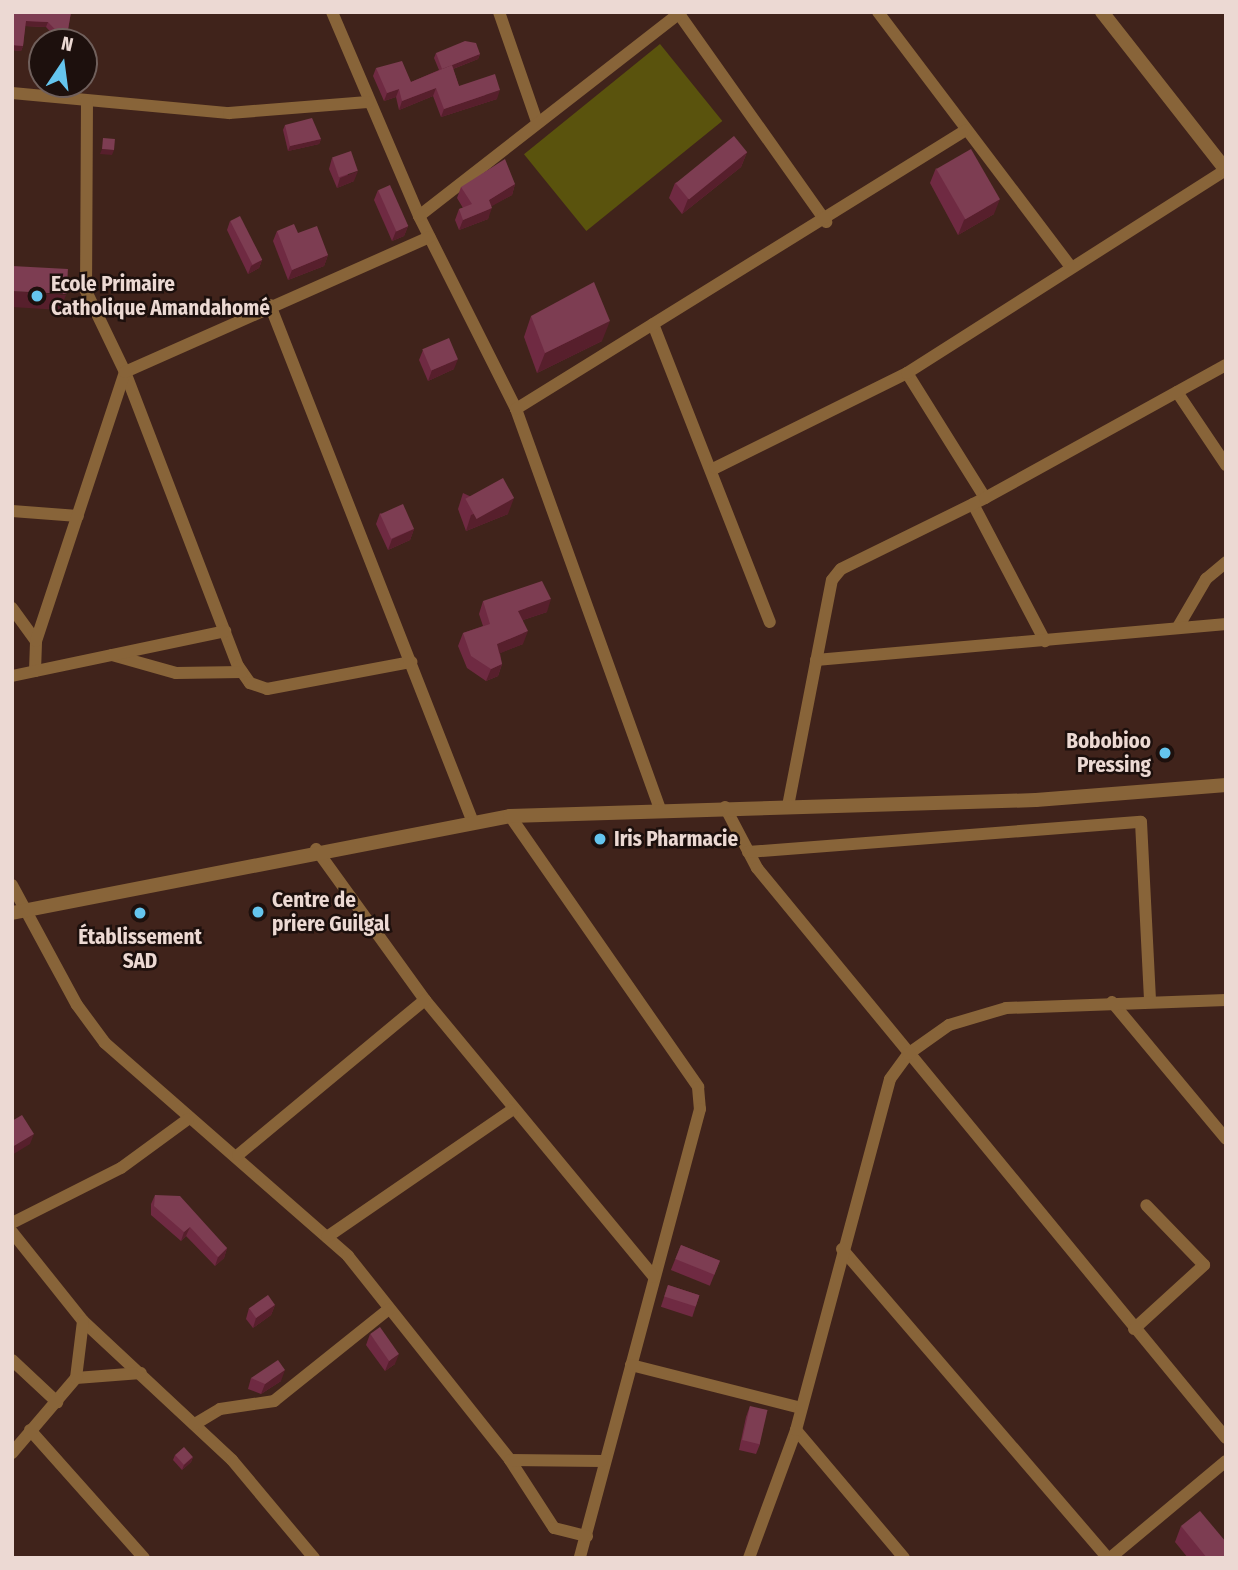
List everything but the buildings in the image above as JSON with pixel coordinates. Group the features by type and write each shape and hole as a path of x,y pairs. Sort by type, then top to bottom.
{"street":[{"path":"332,12 368,102 419,216 516,409 660,808"},
{"path":"499,12 537,122"},
{"path":"878,12 1069,265"},
{"path":"715,468 907,373 1069,265 1226,170 1102,12"},
{"path":"419,216 680,13 826,222"},
{"path":"12,93 229,113 368,102"},
{"path":"87,101 78,278 125,372 243,672 267,690 411,662"},
{"path":"516,409 826,222 966,130"},
{"path":"34,671 36,641 125,372 429,237"},
{"path":"270,306 472,820"},
{"path":"653,324 715,468 770,622"},
{"path":"788,806 832,580 841,569 979,501 1226,365"},
{"path":"907,373 979,501 1045,642"},
{"path":"1177,392 1226,465"},
{"path":"12,511 78,516"},
{"path":"1178,627 1206,579 1226,562"},
{"path":"12,608 36,641"},
{"path":"816,660 1226,624"},
{"path":"12,676 225,631"},
{"path":"111,654 176,673 243,672"},
{"path":"12,913 316,849 472,820 660,808 1036,800 1226,785"},
{"path":"725,807 748,852 908,1054 1226,1438"},
{"path":"510,816 698,1087 701,1109 602,1461 580,1558"},
{"path":"748,852 1141,822 1150,1002"},
{"path":"316,849 425,1000 512,1110 654,1278"},
{"path":"12,885 31,910 77,1005 105,1043 188,1119 238,1155 327,1237 389,1308 510,1460 554,1528 587,1536"},
{"path":"238,1155 425,1000"},
{"path":"749,1558 796,1430 842,1250 890,1079 908,1054 978,1014 1112,1002 1226,1000"},
{"path":"1112,1002 1226,1139"},
{"path":"327,1237 512,1110"},
{"path":"12,1223 121,1168 188,1119"},
{"path":"1134,1329 1204,1265 1146,1205"},
{"path":"12,1232 83,1321 195,1424 314,1558"},
{"path":"842,1250 1109,1558 1226,1461"},
{"path":"195,1424 220,1409 274,1401 389,1308"},
{"path":"12,1454 76,1378 83,1321"},
{"path":"12,1360 57,1402"},
{"path":"631,1365 801,1408"},
{"path":"76,1378 141,1373"},
{"path":"30,1430 144,1558"},
{"path":"796,1430 904,1558"},
{"path":"510,1460 602,1461"}],"shaded area":[{"path":"660,44 722,121 586,231 524,154"}],"place":[{"name":"Ecole Primaire Catholique Amandahomé","path":"37,296"},
{"name":"Bobobioo Pressing","path":"1165,753"},
{"name":"Iris Pharmacie","path":"600,839"},
{"name":"Centre de priere Guilgal","path":"258,912"},
{"name":"Établissement SAD","path":"140,913"}]}
